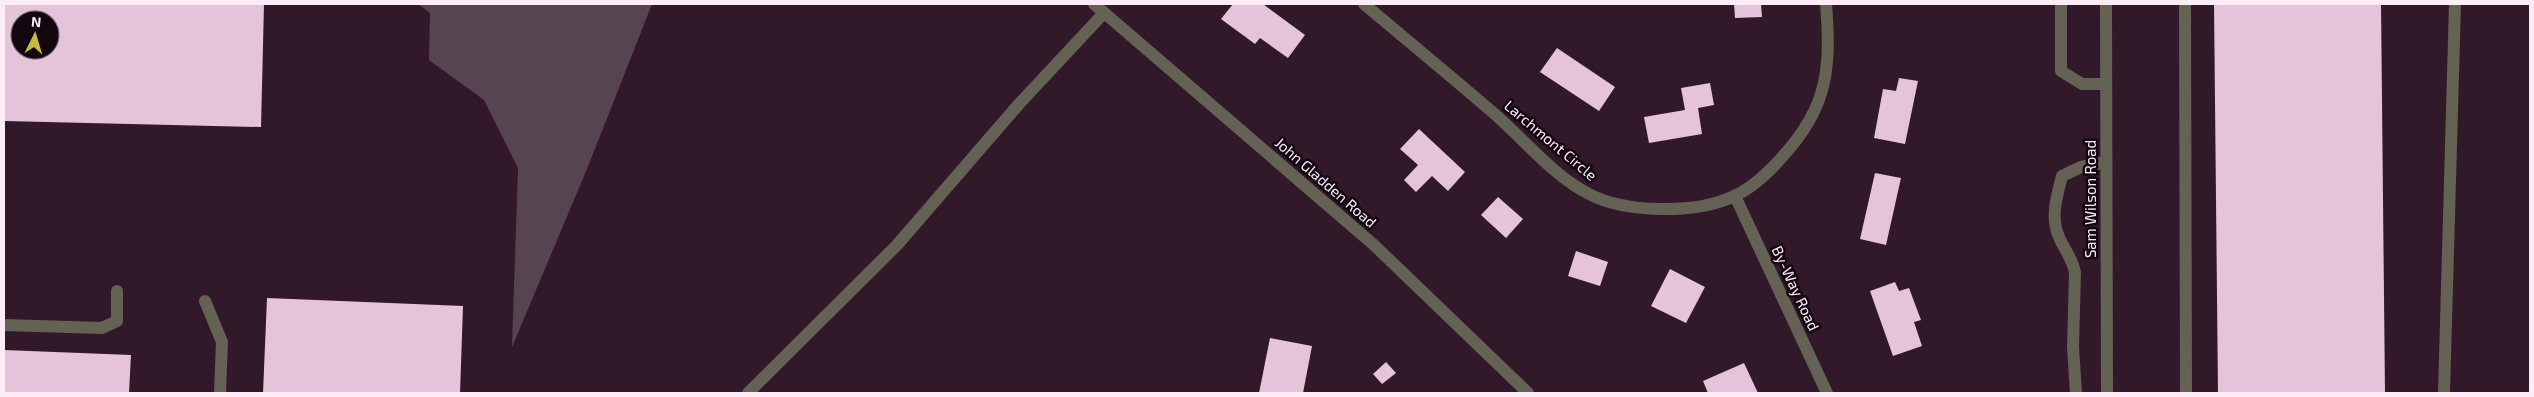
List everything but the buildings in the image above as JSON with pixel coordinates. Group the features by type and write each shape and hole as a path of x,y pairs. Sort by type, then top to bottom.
{"street":[{"name":"John Gladden Road","path":"1094,4 1374,246 1528,393"},
{"name":"Larchmont Circle","path":"1364,4 1496,115 1570,182 1589,194 1610,203 1657,209 1709,204 1735,196 1765,175 1794,146 1805,131 1819,103 1827,68 1826,4"},
{"path":"2061,4 2061,71 2082,84 2106,84"},
{"name":"Sam Wilson Road","path":"2106,4 2107,393"},
{"path":"2185,4 2186,393"},
{"path":"2444,393 2455,4"},
{"path":"748,393 897,245 1019,104 1104,13"},
{"path":"2076,393 2073,346 2075,272 2072,260 2058,236 2054,210 2062,176 2082,167 2106,162"},
{"name":"By-Way Road","path":"1735,196 1827,393"},
{"path":"4,325 102,328 118,321 117,291"},
{"path":"205,301 222,342 220,393"}],"shaded area":[{"path":"418,4 652,4 587,169 512,347 518,168 484,100 429,60 430,13"}]}
